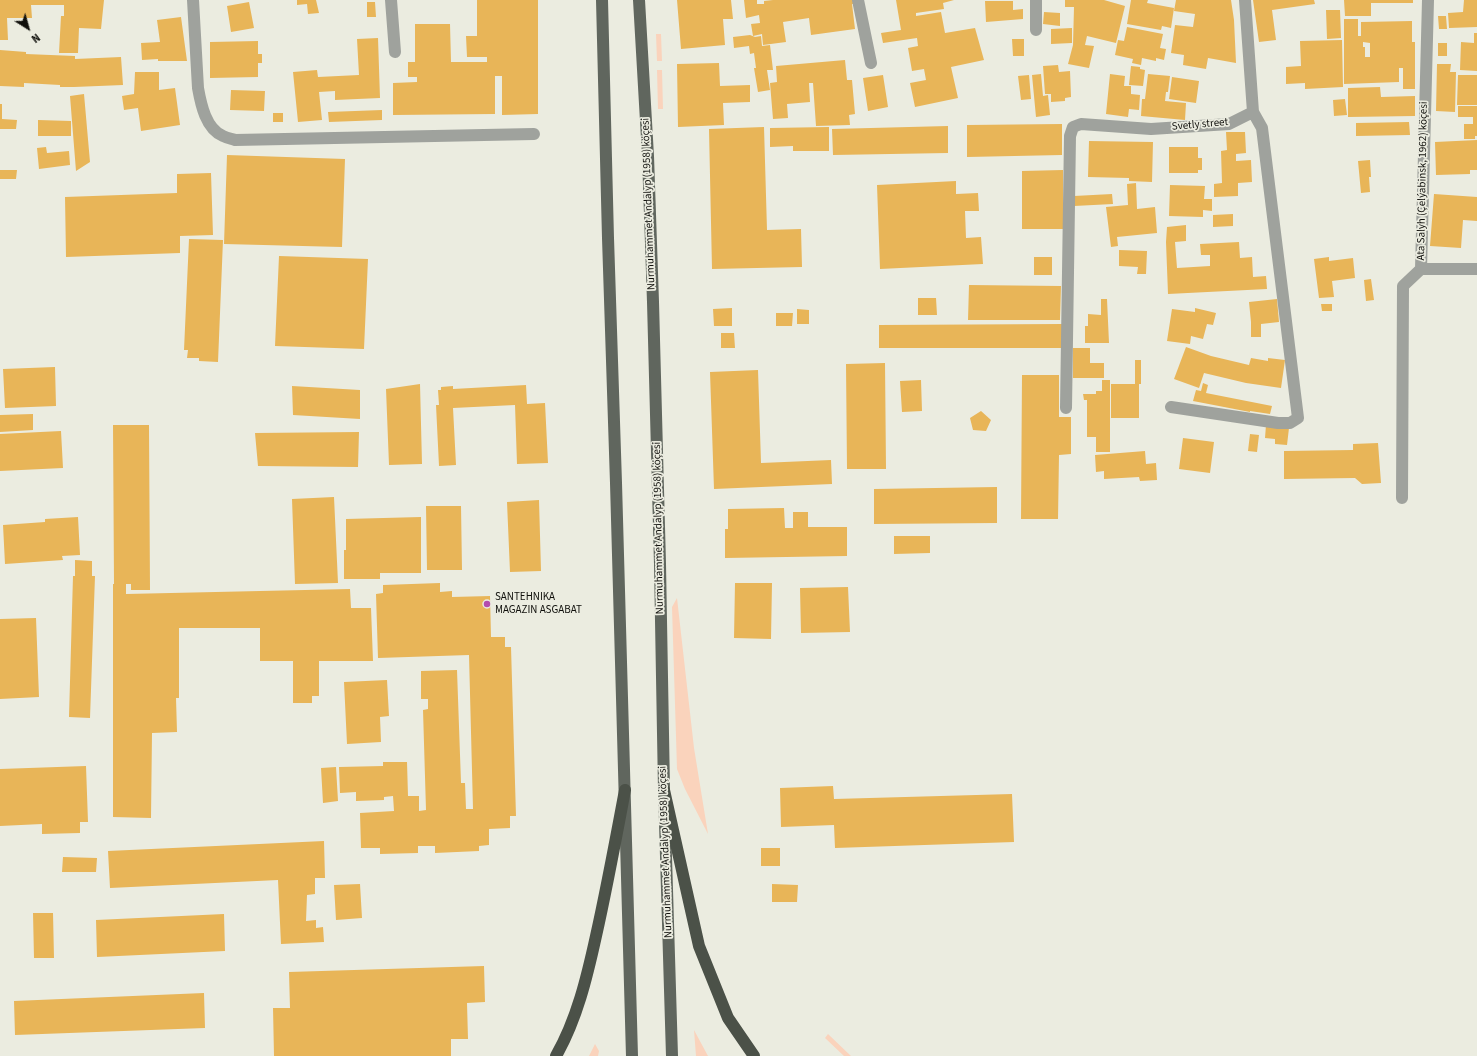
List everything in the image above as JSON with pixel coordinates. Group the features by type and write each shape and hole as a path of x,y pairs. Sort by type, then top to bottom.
{"highway":[{"path":"556,1056 579,1003 590,961 605,896 625,790"},
{"path":"664,790 699,946 728,1018 754,1056"}],"main road":[{"path":"602,0 632,1056"},
{"name":"Nurmuhammet Andalyp (1958) köçesi","path":"639,0 648,156 653,302 664,790 672,1056"}],"street":[{"path":"193,0 200,103 205,116 213,129 223,136 236,140 534,134"},
{"path":"391,0 395,52"},
{"path":"858,0 871,63"},
{"path":"1036,0 1036,30"},
{"path":"1171,407 1278,423 1290,423 1298,418 1262,128 1253,112 1245,0"},
{"name":"Ata Salyh (Çelýabinsk, 1962) köçesi","path":"1402,498 1403,286 1421,269 1428,0"},
{"name":"Svetly street","path":"1066,408 1070,136 1073,128 1081,124 1151,129 1229,124 1253,112"},
{"path":"1421,269 1477,268"}],"shaded area":[{"path":"656,34 661,34 662,61 657,61"},
{"path":"657,70 662,70 663,109 658,109"},
{"path":"677,598 694,748 708,834 685,789 677,769 672,607"},
{"path":"694,1030 708,1056 696,1056"},
{"path":"828,1034 851,1056 844,1056 825,1038"},
{"path":"595,1044 599,1051 598,1056 589,1056"}],"building":[{"path":"0,0 104,0 101,29 79,28 78,53 59,53 61,16 64,16 64,5 31,5 32,18 7,18 8,40 0,40"},
{"path":"297,0 316,0 319,13 308,14 307,4 297,5"},
{"path":"477,0 538,0 538,114 502,115 502,76 495,76 495,114 393,115 393,83 417,82 417,77 408,77 408,62 415,62 415,24 450,24 451,62 487,62 487,57 467,57 466,36 477,36"},
{"path":"677,0 731,0 733,19 723,19 725,45 681,49"},
{"path":"744,0 757,0 757,4 764,4 764,1 773,0 853,0 852,4 855,29 811,35 809,18 783,22 786,42 763,45 762,34 753,36 751,24 760,23 759,15 746,18"},
{"path":"896,0 954,0 943,3 944,9 916,13 916,16 941,12 945,33 975,28 984,60 951,67 958,98 915,107 910,83 926,80 924,69 912,71 908,48 918,46 917,38 883,43 881,33 901,30"},
{"path":"1065,0 1104,0 1125,6 1116,43 1087,36 1085,45 1094,46 1089,68 1068,64 1073,45 1074,7 1065,7"},
{"path":"1131,0 1148,0 1147,3 1174,8 1171,28 1162,26 1161,30 1127,24"},
{"path":"1176,0 1231,0 1234,20 1236,63 1208,58 1206,69 1183,65 1184,55 1171,53 1175,25 1193,27 1195,14 1174,11"},
{"path":"1253,0 1314,0 1315,4 1272,10 1276,40 1259,42"},
{"path":"1344,0 1413,0 1413,3 1371,3 1371,16 1345,16"},
{"path":"1464,0 1477,0 1477,27 1449,28 1448,13 1463,12"},
{"path":"985,1 1013,1 1013,10 1023,9 1023,19 986,22"},
{"path":"249,2 254,28 231,32 227,6"},
{"path":"367,2 375,2 376,17 367,17"},
{"path":"1326,10 1340,10 1341,38 1327,39"},
{"path":"1044,12 1060,13 1060,26 1043,24"},
{"path":"1438,16 1446,16 1447,29 1439,29"},
{"path":"181,17 187,61 158,61 158,59 142,60 141,43 160,42 157,20"},
{"path":"1344,19 1358,19 1358,36 1361,36 1361,22 1412,21 1412,42 1415,42 1415,89 1403,89 1403,68 1399,68 1399,82 1344,84","holes":["1363,42 1370,43 1370,57 1365,57 1365,47 1363,47"]},
{"path":"1127,27 1163,34 1160,48 1166,49 1164,60 1156,58 1156,61 1142,58 1141,65 1132,63 1133,59 1115,55 1118,40 1124,41"},
{"path":"1072,28 1072,43 1051,44 1051,29"},
{"path":"1474,33 1477,33 1477,71 1460,70 1461,42 1474,43"},
{"path":"750,35 755,37 761,36 762,46 770,45 773,70 767,70 770,90 758,92 754,68 756,68 754,53 750,54 749,46 734,48 733,37"},
{"path":"378,38 380,98 335,100 335,91 319,92 322,120 298,122 293,72 317,70 318,77 359,75 357,39"},
{"path":"1012,39 1024,39 1024,56 1013,56"},
{"path":"1342,40 1343,87 1305,89 1305,83 1286,84 1286,67 1301,66 1300,41"},
{"path":"258,41 258,54 262,54 262,63 258,63 258,77 210,78 210,42"},
{"path":"1438,43 1447,43 1447,56 1438,56"},
{"path":"0,50 26,52 26,54 75,56 75,59 121,57 123,85 60,87 60,85 24,83 24,87 0,86"},
{"path":"845,60 847,80 852,80 855,114 849,115 850,125 816,126 813,83 809,83 810,102 787,104 788,118 773,119 770,83 777,82 776,66"},
{"path":"719,63 720,86 750,85 750,102 723,103 724,125 678,127 677,64"},
{"path":"1437,64 1451,64 1450,72 1456,72 1455,112 1436,111"},
{"path":"1058,65 1059,72 1070,71 1071,97 1065,98 1065,101 1051,102 1051,94 1045,94 1043,66"},
{"path":"1131,66 1140,67 1140,69 1145,70 1143,86 1129,85"},
{"path":"135,72 159,72 159,90 175,88 180,125 141,131 138,108 124,110 122,96 134,94"},
{"path":"1041,74 1043,96 1048,95 1050,115 1036,117 1032,75"},
{"path":"1110,74 1125,76 1124,86 1131,86 1131,94 1140,95 1139,110 1129,109 1128,117 1106,114"},
{"path":"1148,74 1170,76 1165,101 1186,103 1185,120 1141,116 1142,99 1145,99"},
{"path":"883,75 888,107 868,111 863,78"},
{"path":"1029,75 1031,99 1021,100 1018,76"},
{"path":"1458,75 1477,75 1477,105 1457,105"},
{"path":"1172,77 1199,81 1196,103 1169,99"},
{"path":"1380,87 1381,97 1415,96 1415,116 1348,117 1348,88"},
{"path":"231,90 265,91 264,111 230,110"},
{"path":"84,94 90,162 76,171 70,96"},
{"path":"1345,99 1347,115 1334,116 1333,100"},
{"path":"0,104 2,104 2,119 17,120 16,129 0,129"},
{"path":"1458,106 1477,106 1477,136 1475,136 1475,139 1464,139 1464,124 1473,124 1473,117 1458,117"},
{"path":"382,110 382,120 329,122 328,112"},
{"path":"273,113 283,113 283,122 273,122"},
{"path":"38,120 71,121 71,136 38,136"},
{"path":"1409,122 1410,135 1356,136 1356,123"},
{"path":"1062,124 1062,155 967,157 967,125"},
{"path":"948,126 948,153 833,155 832,129"},
{"path":"764,127 767,230 801,229 802,267 712,269 709,129"},
{"path":"829,127 829,151 793,151 793,146 770,147 770,128"},
{"path":"1226,132 1245,132 1246,153 1236,154 1236,161 1251,160 1252,182 1238,183 1238,196 1214,197 1214,184 1222,183 1221,151 1227,150"},
{"path":"1477,140 1477,170 1470,170 1470,174 1436,175 1435,142"},
{"path":"1089,141 1153,142 1152,182 1129,181 1129,178 1088,177"},
{"path":"46,147 47,153 69,151 70,165 39,169 37,148"},
{"path":"1169,147 1198,147 1198,158 1202,158 1202,170 1198,170 1198,173 1169,173"},
{"path":"227,155 345,159 342,247 224,244"},
{"path":"1370,160 1370,192 1361,193 1358,161"},
{"path":"0,170 17,170 16,179 0,179"},
{"path":"1063,170 1063,229 1022,229 1022,171"},
{"path":"211,173 213,235 180,236 180,253 66,257 65,197 177,193 177,174"},
{"path":"956,181 956,194 978,193 979,211 965,211 966,238 981,237 983,264 880,269 877,185"},
{"path":"1136,183 1137,209 1155,207 1157,233 1117,237 1118,246 1111,247 1106,207 1128,205 1127,184"},
{"path":"1170,185 1205,186 1204,199 1212,199 1212,211 1203,210 1203,217 1169,216"},
{"path":"1112,194 1113,204 1074,206 1074,196"},
{"path":"1434,194 1477,197 1477,221 1463,220 1461,248 1430,246"},
{"path":"1233,214 1233,226 1213,227 1213,215"},
{"path":"1186,225 1186,241 1175,242 1177,268 1210,266 1210,255 1201,255 1200,244 1239,242 1240,258 1252,257 1253,277 1266,276 1267,289 1168,294 1166,242 1167,227"},
{"path":"189,239 223,240 218,362 199,361 199,358 187,358 188,350 184,350"},
{"path":"1119,250 1147,251 1146,274 1137,274 1138,267 1119,266"},
{"path":"279,256 368,259 364,349 275,346"},
{"path":"1034,257 1052,257 1052,275 1034,275"},
{"path":"1329,257 1329,261 1353,258 1355,278 1332,281 1334,297 1319,298 1314,259"},
{"path":"1371,279 1374,300 1366,301 1364,280"},
{"path":"969,285 1061,286 1060,320 968,320"},
{"path":"918,298 936,298 937,315 918,315"},
{"path":"1101,299 1107,299 1109,343 1085,343 1085,326 1088,326 1088,314 1101,315"},
{"path":"1277,299 1279,322 1261,324 1261,337 1251,337 1249,302"},
{"path":"1321,304 1332,304 1332,311 1322,311"},
{"path":"732,308 732,326 714,326 713,309"},
{"path":"1195,308 1216,313 1213,325 1207,324 1203,339 1191,336 1190,344 1167,341 1172,309 1195,312"},
{"path":"797,309 809,310 809,324 797,324"},
{"path":"776,313 793,313 792,326 776,326"},
{"path":"1063,324 1063,348 879,348 879,325"},
{"path":"721,333 734,333 735,348 721,348"},
{"path":"1186,347 1211,356 1249,365 1251,358 1268,361 1268,358 1285,360 1281,388 1246,383 1204,373 1199,388 1174,379"},
{"path":"1073,348 1090,348 1090,363 1104,363 1104,378 1073,378"},
{"path":"1135,360 1141,360 1139,418 1111,418 1111,384 1135,384"},
{"path":"885,363 886,469 847,469 846,364"},
{"path":"55,367 56,406 5,408 3,369"},
{"path":"758,370 761,463 831,460 832,484 714,489 710,372"},
{"path":"1022,375 1059,375 1059,417 1071,417 1071,454 1059,455 1058,519 1021,519"},
{"path":"921,380 922,411 902,412 900,381"},
{"path":"1102,380 1110,380 1110,452 1096,452 1096,437 1087,437 1087,400 1084,400 1083,394 1096,394 1096,391 1102,391"},
{"path":"1203,383 1208,385 1206,393 1272,406 1270,414 1250,412 1193,401 1196,390 1201,391"},
{"path":"420,384 422,464 389,465 386,389"},
{"path":"526,385 527,404 545,403 548,463 517,464 515,405 453,408 456,465 439,466 436,405 439,405 438,390 441,390 441,387 453,386 453,389"},
{"path":"292,386 360,390 360,419 293,415"},
{"path":"981,411 991,420 986,431 973,430 970,418"},
{"path":"33,414 33,430 0,432 0,415"},
{"path":"113,425 149,425 150,590 131,590 131,584 126,584 126,594 350,589 351,608 371,608 373,661 319,661 319,696 312,696 312,703 293,703 293,661 260,661 260,628 179,628 179,698 176,698 177,732 152,733 151,818 113,817"},
{"path":"1266,425 1289,428 1287,445 1275,444 1275,439 1265,438"},
{"path":"61,431 63,468 0,471 0,434"},
{"path":"359,432 358,467 258,466 255,433"},
{"path":"1250,434 1259,435 1257,452 1248,451"},
{"path":"1183,438 1214,442 1210,473 1179,469"},
{"path":"1378,443 1381,483 1362,484 1355,478 1284,479 1284,451 1353,450 1353,444"},
{"path":"1145,451 1146,464 1156,463 1157,480 1140,481 1139,477 1104,479 1104,471 1096,472 1095,455"},
{"path":"997,487 997,523 874,524 874,489"},
{"path":"334,497 338,583 295,584 292,499"},
{"path":"539,500 541,571 510,572 507,502"},
{"path":"426,506 461,506 462,570 427,570"},
{"path":"784,508 785,528 793,528 793,512 808,512 808,527 847,527 847,556 725,558 725,529 728,529 728,509"},
{"path":"78,517 80,555 62,556 63,560 5,564 3,525 45,522 45,519"},
{"path":"421,517 421,573 380,573 380,579 344,579 346,519"},
{"path":"894,536 930,536 930,553 894,554"},
{"path":"75,560 92,561 92,576 95,576 90,718 69,717 73,576 75,576"},
{"path":"440,583 440,592 452,591 452,597 490,596 491,637 505,637 505,647 511,647 516,816 510,816 510,828 489,829 489,845 479,846 479,851 435,853 435,846 418,846 418,853 380,854 380,848 361,848 360,813 394,811 393,796 384,797 384,800 356,801 356,792 340,793 339,767 383,766 383,762 407,762 408,796 419,796 419,811 426,810 423,710 428,709 428,699 421,699 421,671 457,670 461,783 465,783 466,809 473,809 469,655 378,658 376,594 383,593 383,585"},
{"path":"735,583 772,583 771,639 734,638"},
{"path":"848,587 850,632 801,633 800,588"},
{"path":"36,618 39,697 0,699 0,619"},
{"path":"387,680 389,716 380,717 381,742 347,744 344,682"},
{"path":"86,766 88,822 80,822 80,833 42,834 42,824 0,826 0,769"},
{"path":"336,767 338,801 323,803 321,768"},
{"path":"833,786 834,799 1012,794 1014,842 835,848 834,825 781,827 780,788"},
{"path":"324,841 325,878 315,878 315,894 307,895 306,921 316,920 316,928 323,927 324,942 281,944 278,880 110,888 108,851"},
{"path":"761,848 780,848 780,866 761,866"},
{"path":"63,857 97,858 96,872 62,872"},
{"path":"360,884 362,918 336,920 334,885"},
{"path":"772,884 798,885 797,902 772,902"},
{"path":"33,913 53,913 54,958 34,958"},
{"path":"224,914 225,951 97,957 96,920"},
{"path":"484,966 485,1002 467,1003 468,1039 451,1039 451,1056 274,1056 273,1008 290,1008 289,972"},
{"path":"204,993 205,1028 15,1035 14,1001"}],"place":[{"name":"SANTEHNIKA MAGAZIN ASGABAT","path":"487,604"}]}
